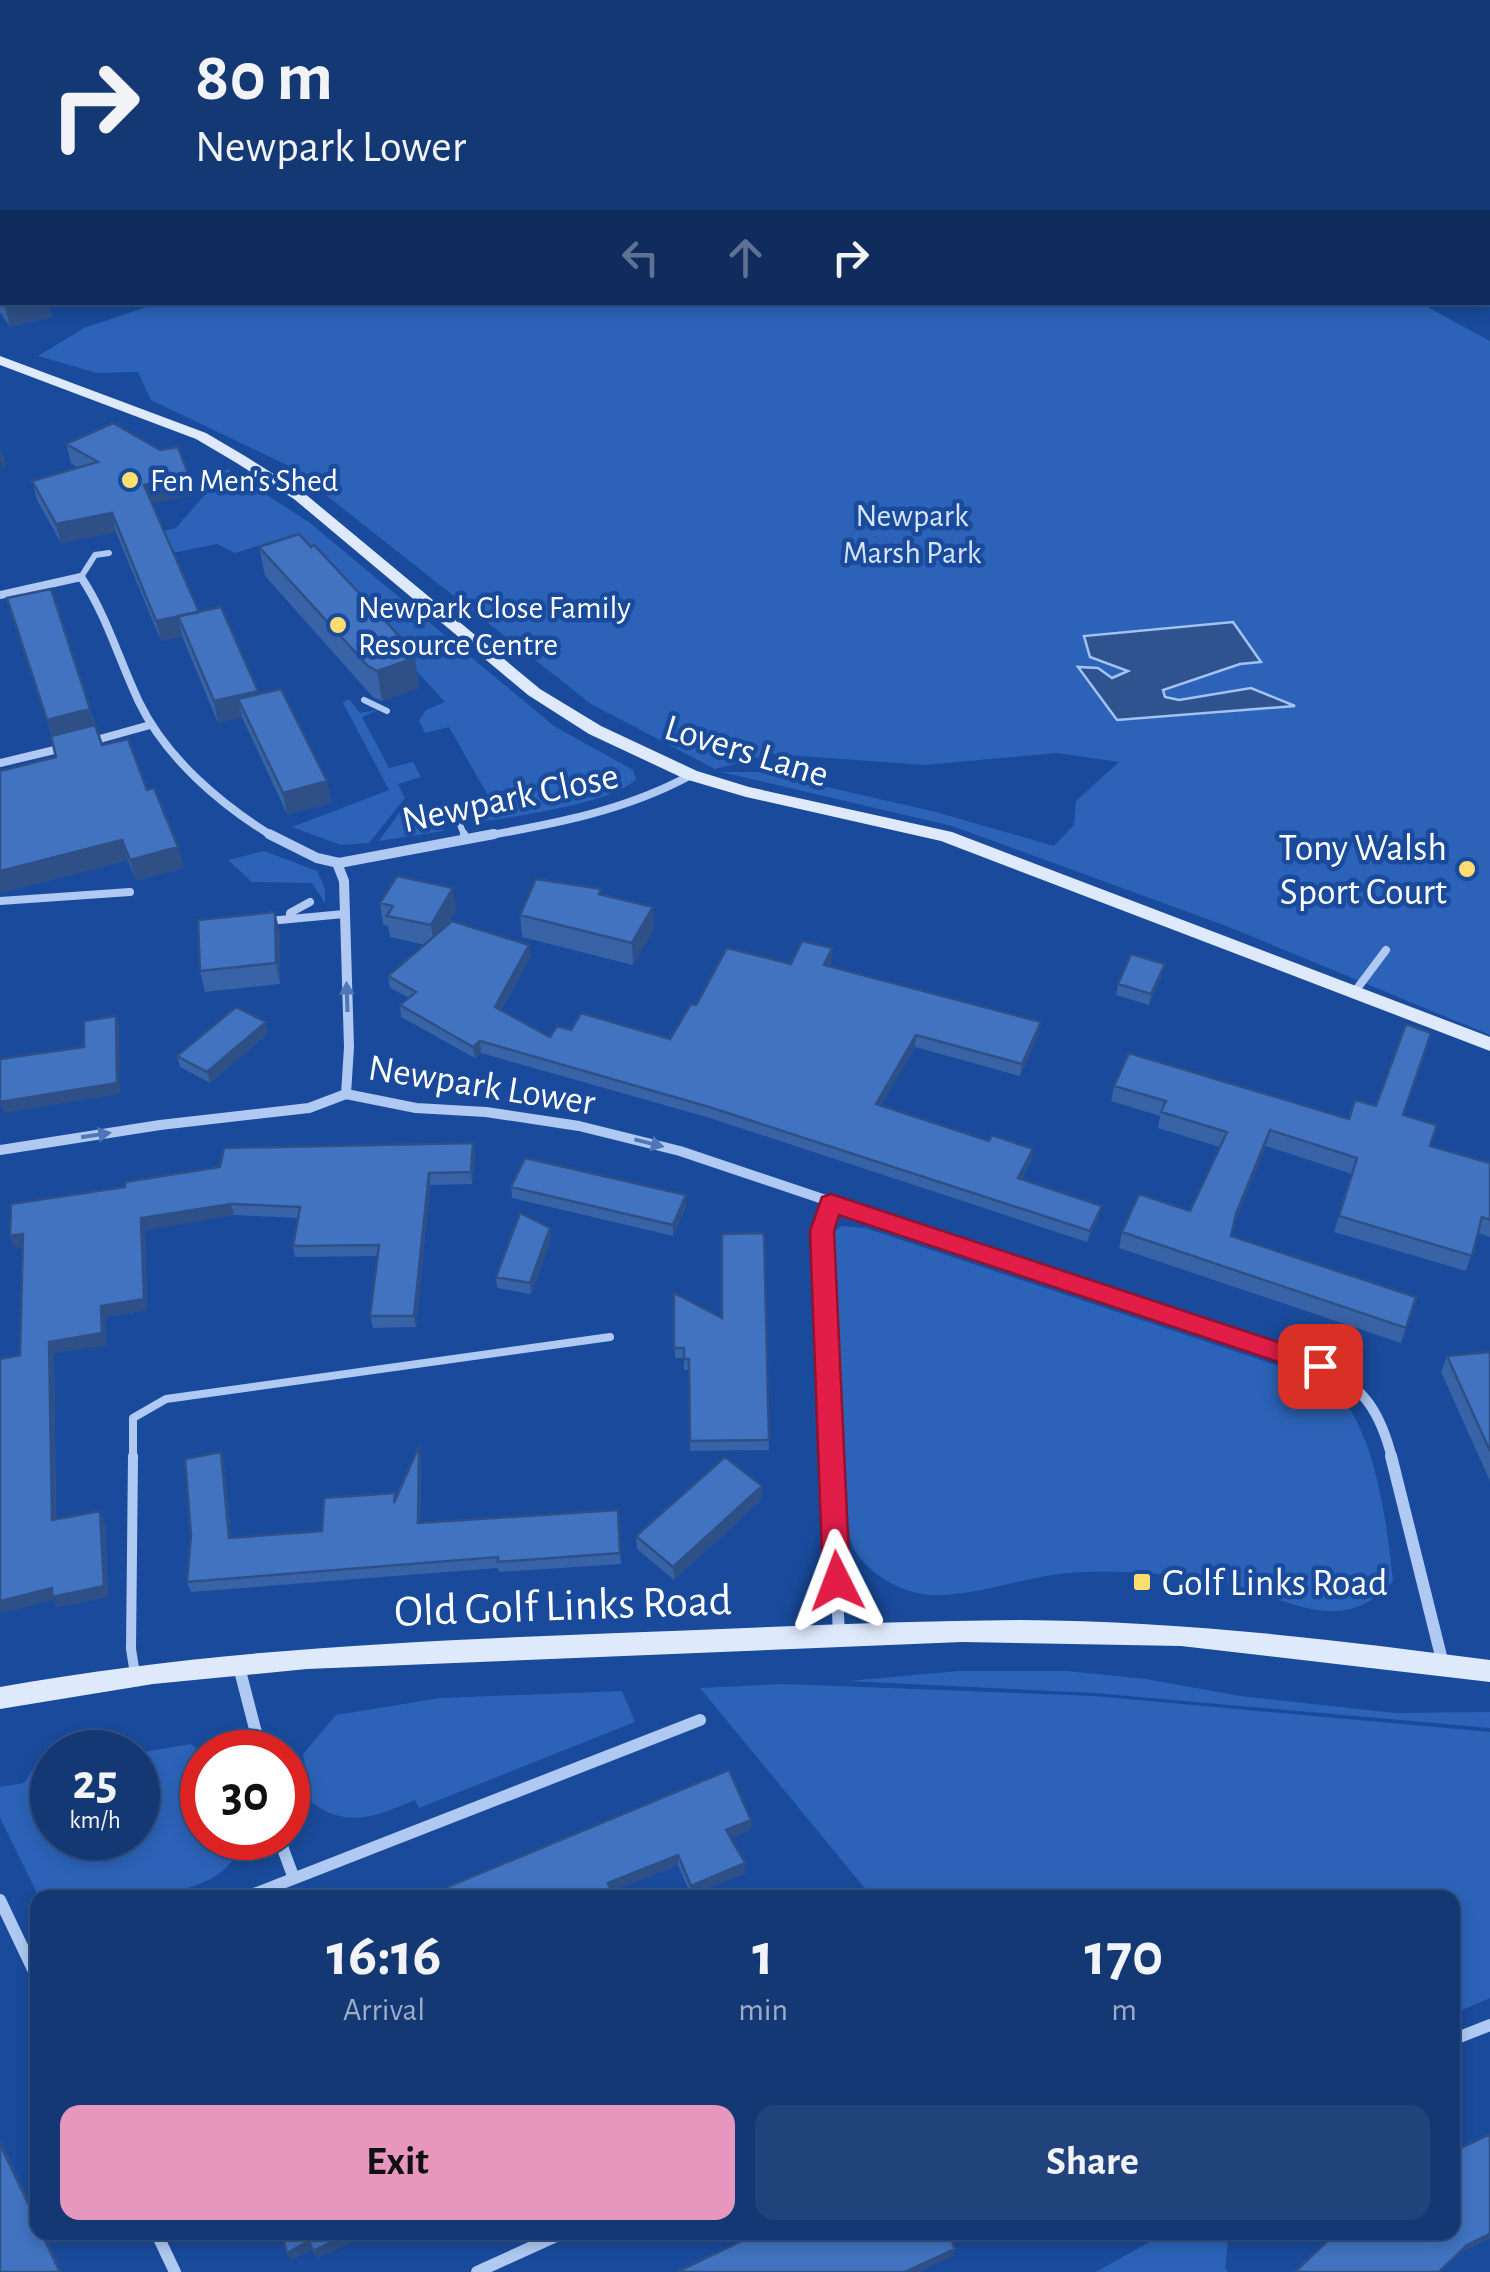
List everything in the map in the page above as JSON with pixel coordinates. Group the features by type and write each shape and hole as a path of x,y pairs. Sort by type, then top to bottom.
{"street":[{"name":"Lovers Lane","path":"0,360 201,436 300,496 534,692 595,730 691,774 746,792 946,836 1490,1044"},
{"path":"0,595 81,576 102,604 150,725 165,744 257,828 337,863 344,881 349,1047 346,1094"},
{"path":"0,763 150,725"},
{"name":"Newpark Close","path":"337,863 568,818 664,792 691,774"},
{"name":"Newpark Lower","path":"0,1150 160,1125 309,1108 346,1094 416,1108 486,1112 579,1126 680,1151 1350,1377 1370,1398 1383,1424 1443,1665"},
{"path":"831,1203 822,1231 839,1636"},
{"name":"Old Golf Links Road","path":"0,1698 135,1674 238,1662 449,1650 1078,1631 1238,1641 1490,1671"},
{"path":"238,1662 255,1730"},
{"path":"262,1890 700,1720"},
{"path":"288,1860 293,1876"},
{"path":"0,1900 30,1963"},
{"path":"1460,2037 1490,2025"},
{"path":"160,2240 174,2272"},
{"path":"477,2272 547,2240"}],"lane":[{"path":"81,576 96,555 109,552"},
{"path":"364,700 387,711"},
{"path":"454,810 466,838"},
{"path":"0,901 130,892"},
{"path":"290,919 290,913 310,902"},
{"path":"251,923 344,914"},
{"path":"1356,990 1386,950"},
{"path":"135,1674 133,1418 166,1400 610,1336"}],"green space":[{"name":"Newpark Marsh Park","path":"152,305 1424,305 1490,341 1490,1035 1229,927 952,826 721,772 762,772 936,812 1054,846 1074,825 1076,801 1119,762 1057,753 925,765 772,754 715,769 591,704 289,466 151,400 138,372 97,373 38,356 84,328"},
{"path":"227,469 310,523 554,726 633,770 636,779 609,795 565,807 485,821 473,818 468,808 491,801 449,727 425,733 419,721 426,710 445,702 301,546 283,538 235,553 217,544 153,557 143,536 176,528"},
{"path":"349,699 360,713 381,709 362,717 389,768 413,762 421,777 398,784 405,798 369,843 341,845 292,827 389,790 343,703"},
{"path":"407,802 417,821 443,815 443,831 379,841"},
{"path":"264,851 317,871 325,889 325,903 312,883 252,882 228,860"},
{"path":"841,1226 865,1228 1330,1383 1346,1402 1368,1449 1382,1503 1393,1581 1371,1600 1349,1609 1326,1611 1228,1583 1150,1573 1059,1574 945,1595 920,1594 888,1581 869,1568 855,1551 844,1497 833,1233"},
{"path":"958,1671 1067,1671 1395,1713 1490,1712 1490,1728 1095,1693 849,1681"},
{"path":"784,1684 1094,1696 1490,1732 1490,1998 1460,2011 1460,1890 866,1890 700,1688"},
{"path":"622,1691 635,1722 419,1808 415,1800 375,1815 351,1818 312,1803 310,1746 336,1715 440,1698"},
{"path":"180,1746 180,1860 233,1860 212,1878 181,1890 36,1890 0,1818 0,1787 24,1783 30,1774 30,1860 160,1860 160,1749"},
{"path":"1153,2240 1228,2240 1225,2268 1228,2272 1096,2272"}],"shaded area":[{"path":"1233,622 1261,662 1240,664 1163,690 1165,697 1179,700 1251,688 1295,706 1117,720 1078,667 1098,668 1112,678 1128,671 1090,657 1084,636"}],"building":[{"path":"113,423 160,450 178,447 189,476 144,485 199,612 156,621 112,513 56,524 32,481 98,462 66,444"},
{"path":"299,534 311,547 314,545 402,639 397,640 415,658 377,671 368,666 259,547"},
{"path":"51,589 90,709 47,720 7,598"},
{"path":"221,607 258,691 214,701 178,616"},
{"path":"281,689 327,781 283,793 238,699"},
{"path":"95,725 102,745 128,739 147,790 154,788 178,847 130,860 122,840 0,871 0,771 56,757 51,736"},
{"path":"397,876 453,888 431,925 387,916 393,906 380,903"},
{"path":"536,879 601,889 599,894 653,907 632,943 520,915"},
{"path":"275,912 276,963 200,971 198,920"},
{"path":"452,921 529,945 495,1007 550,1037 557,1026 571,1030 581,1013 670,1039 691,1004 696,1005 727,948 791,964 802,941 832,948 824,965 1041,1022 1022,1064 916,1035 876,1104 989,1141 992,1135 1033,1149 1018,1178 1102,1206 1090,1231 709,1107 480,1041 473,1047 400,1005 416,992 388,976"},
{"path":"1131,954 1165,964 1151,994 1118,984"},
{"path":"236,1007 266,1022 207,1072 177,1056"},
{"path":"116,1016 117,1083 0,1102 0,1059 84,1047 84,1021"},
{"path":"1406,1024 1431,1033 1403,1115 1437,1125 1430,1146 1490,1163 1490,1220 1482,1217 1472,1256 1339,1216 1357,1158 1270,1130 1231,1236 1416,1297 1406,1328 1122,1232 1139,1194 1190,1211 1227,1132 1161,1112 1166,1101 1114,1086 1129,1053 1349,1119 1355,1100 1376,1106"},
{"path":"473,1143 471,1172 429,1173 414,1316 370,1316 379,1245 293,1246 300,1207 231,1204 141,1218 144,1299 101,1306 102,1333 49,1342 52,1520 100,1511 104,1586 52,1597 52,1588 0,1601 0,1359 20,1355 23,1234 10,1236 11,1204 125,1187 125,1182 220,1167 224,1148"},
{"path":"525,1158 686,1195 673,1225 511,1187"},
{"path":"520,1213 550,1228 530,1283 496,1277"},
{"path":"764,1233 769,1440 690,1441 689,1359 684,1359 684,1348 674,1348 674,1293 722,1318 722,1234"},
{"path":"1490,1352 1490,1451 1447,1356"},
{"path":"419,1446 418,1523 618,1510 620,1553 498,1562 498,1557 187,1582 191,1535 185,1459 221,1452 229,1538 322,1531 324,1498 395,1493 394,1503"},
{"path":"725,1457 762,1486 673,1567 636,1536"},
{"path":"729,1770 751,1820 726,1830 745,1863 691,1886 678,1855 608,1883 611,1890 440,1890"},
{"path":"1490,2134 1490,2234 1467,2245 1439,2272 1295,2272 1329,2240 1460,2240 1460,2148"},
{"path":"0,2144 30,2207 30,2240 45,2240 60,2272 0,2272"},
{"path":"283,2240 337,2240 313,2251 309,2241 287,2253"},
{"path":"743,2240 951,2240 955,2249 905,2272 677,2272"}],"place":[{"name":"Fen Men's Shed","path":"130,480"},
{"name":"Newpark Close Family Resource Centre","path":"338,625"},
{"name":"Tony Walsh Sport Court","path":"1467,869"},
{"name":"Golf Links Road","path":"1142,1582"}],"route":[{"path":"837,1581 822,1231 831,1203 1320,1366"}]}
